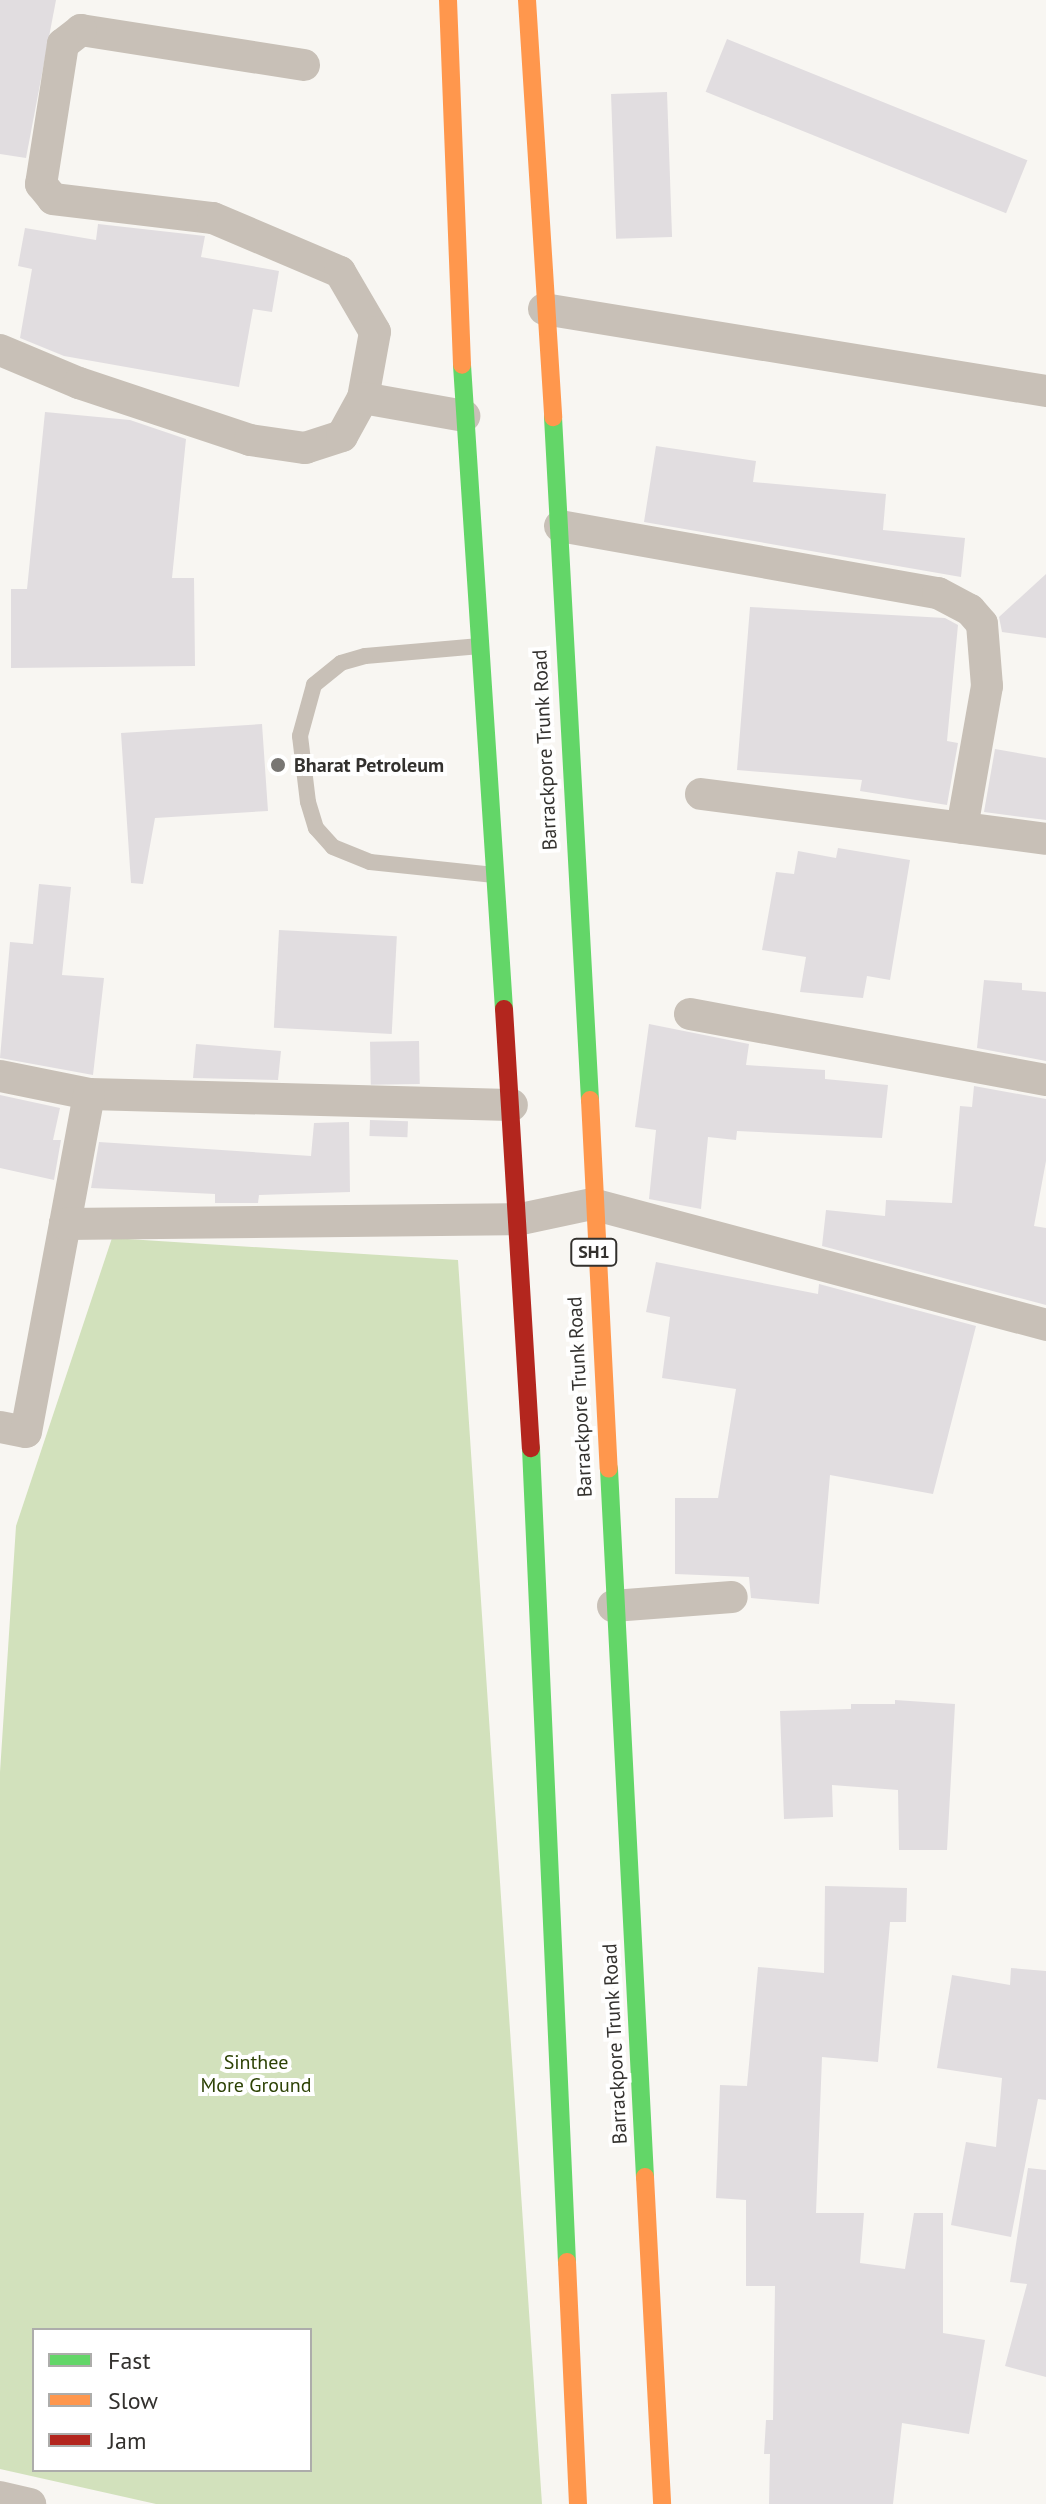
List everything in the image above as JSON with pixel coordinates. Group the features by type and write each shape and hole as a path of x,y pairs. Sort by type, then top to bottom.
{"main road":[{"path":"448,0 464,416 483,646 495,875 521,1219 578,2504"},
{"name":"Barrackpore Trunk Road","path":"527,0 560,526 592,1204 662,2504"}],"street":[{"path":"0,350 79,383 250,440 305,448 342,436 363,398 375,332 340,272 213,218 53,199 41,184 63,44 81,30 304,65"},
{"path":"544,309 1046,391"},
{"path":"363,398 464,416"},
{"path":"560,526 938,593 970,610 982,624 987,686 962,828"},
{"path":"701,794 1046,839"},
{"path":"690,1014 1046,1080"},
{"path":"0,1076 89,1094 512,1105"},
{"path":"0,1427 26,1432 89,1094"},
{"path":"65,1224 521,1219 592,1204 1046,1325"},
{"path":"613,1606 732,1597"},
{"path":"0,2497 30,2504"}],"lane":[{"path":"483,646 365,656 341,663 314,685 300,736 308,802 316,828 333,847 370,862 495,875"}],"green space":[{"name":"Sinthee More Ground","path":"112,1238 458,1260 542,2504 156,2504 0,2469 0,1772 16,1526"}],"building":[{"path":"0,0 56,0 26,158 0,154"},
{"path":"727,39 1027,160 1006,213 706,92"},
{"path":"667,92 672,237 616,239 611,94"},
{"path":"98,224 205,236 201,257 279,271 272,312 253,309 239,387 64,356 20,338 32,269 18,266 25,228 96,240"},
{"path":"45,412 130,420 186,439 172,578 194,578 195,666 11,668 11,589 27,589"},
{"path":"656,446 756,461 753,482 886,494 883,530 965,538 961,577 644,522"},
{"path":"1046,574 1046,638 1002,632 999,617"},
{"path":"750,607 945,618 958,625 947,741 958,743 947,805 860,791 862,780 737,770"},
{"path":"262,724 268,811 155,818 143,884 131,883 121,733"},
{"path":"995,749 1046,758 1046,820 984,812"},
{"path":"838,848 910,860 890,980 867,976 863,998 800,992 806,957 762,950 776,872 794,874 798,851 836,858"},
{"path":"39,884 71,887 62,975 104,978 93,1075 0,1058 10,942 33,944"},
{"path":"279,930 397,936 392,1034 274,1028"},
{"path":"984,980 1022,983 1022,990 1046,992 1046,1061 977,1048"},
{"path":"649,1024 749,1044 746,1065 825,1070 825,1079 888,1085 882,1138 737,1131 736,1140 708,1137 701,1209 649,1199 656,1130 635,1127"},
{"path":"419,1041 420,1084 371,1085 370,1042"},
{"path":"196,1044 281,1051 278,1080 193,1078"},
{"path":"974,1086 1046,1099 1046,1161 1034,1226 1046,1228 1046,1305 822,1246 826,1210 885,1216 886,1200 952,1203 960,1106 972,1107"},
{"path":"0,1095 60,1108 53,1140 61,1140 54,1180 0,1168"},
{"path":"370,1120 408,1121 407,1137 369,1136"},
{"path":"349,1122 350,1192 259,1195 258,1203 215,1203 215,1194 91,1188 99,1142 311,1156 314,1123"},
{"path":"656,1262 818,1294 819,1284 976,1326 933,1494 830,1475 819,1604 751,1598 749,1577 675,1574 675,1498 718,1498 736,1389 662,1378 670,1317 646,1312"},
{"path":"895,1700 955,1704 947,1850 899,1850 898,1790 832,1785 833,1817 784,1819 780,1711 851,1709 851,1704 895,1704"},
{"path":"825,1886 907,1888 906,1922 890,1922 878,2062 822,2057 816,2213 864,2213 860,2263 905,2269 914,2213 943,2213 943,2333 985,2340 969,2434 902,2423 893,2504 769,2504 770,2454 764,2454 766,2420 773,2420 775,2286 746,2286 746,2200 716,2198 720,2085 747,2086 758,1967 824,1973"},
{"path":"1011,1968 1046,1971 1046,2100 1038,2099 1011,2237 951,2225 966,2142 996,2147 1002,2078 937,2068 952,1975 1010,1985"},
{"path":"1028,2168 1046,2170 1046,2377 1005,2366 1027,2284 1010,2282"}],"traffic: fast":[{"path":"462,365 504,1009"},
{"path":"553,417 590,1100"},
{"path":"531,1448 567,2262"},
{"path":"609,1469 645,2177"}],"traffic: slow":[{"path":"448,0 462,365"},
{"path":"527,0 553,417"},
{"path":"590,1100 609,1469"},
{"path":"645,2177 662,2504"},
{"path":"567,2262 578,2504"}],"traffic: jam":[{"path":"504,1009 531,1448"}],"place":[{"name":"Bharat Petroleum","path":"278,765"}]}
